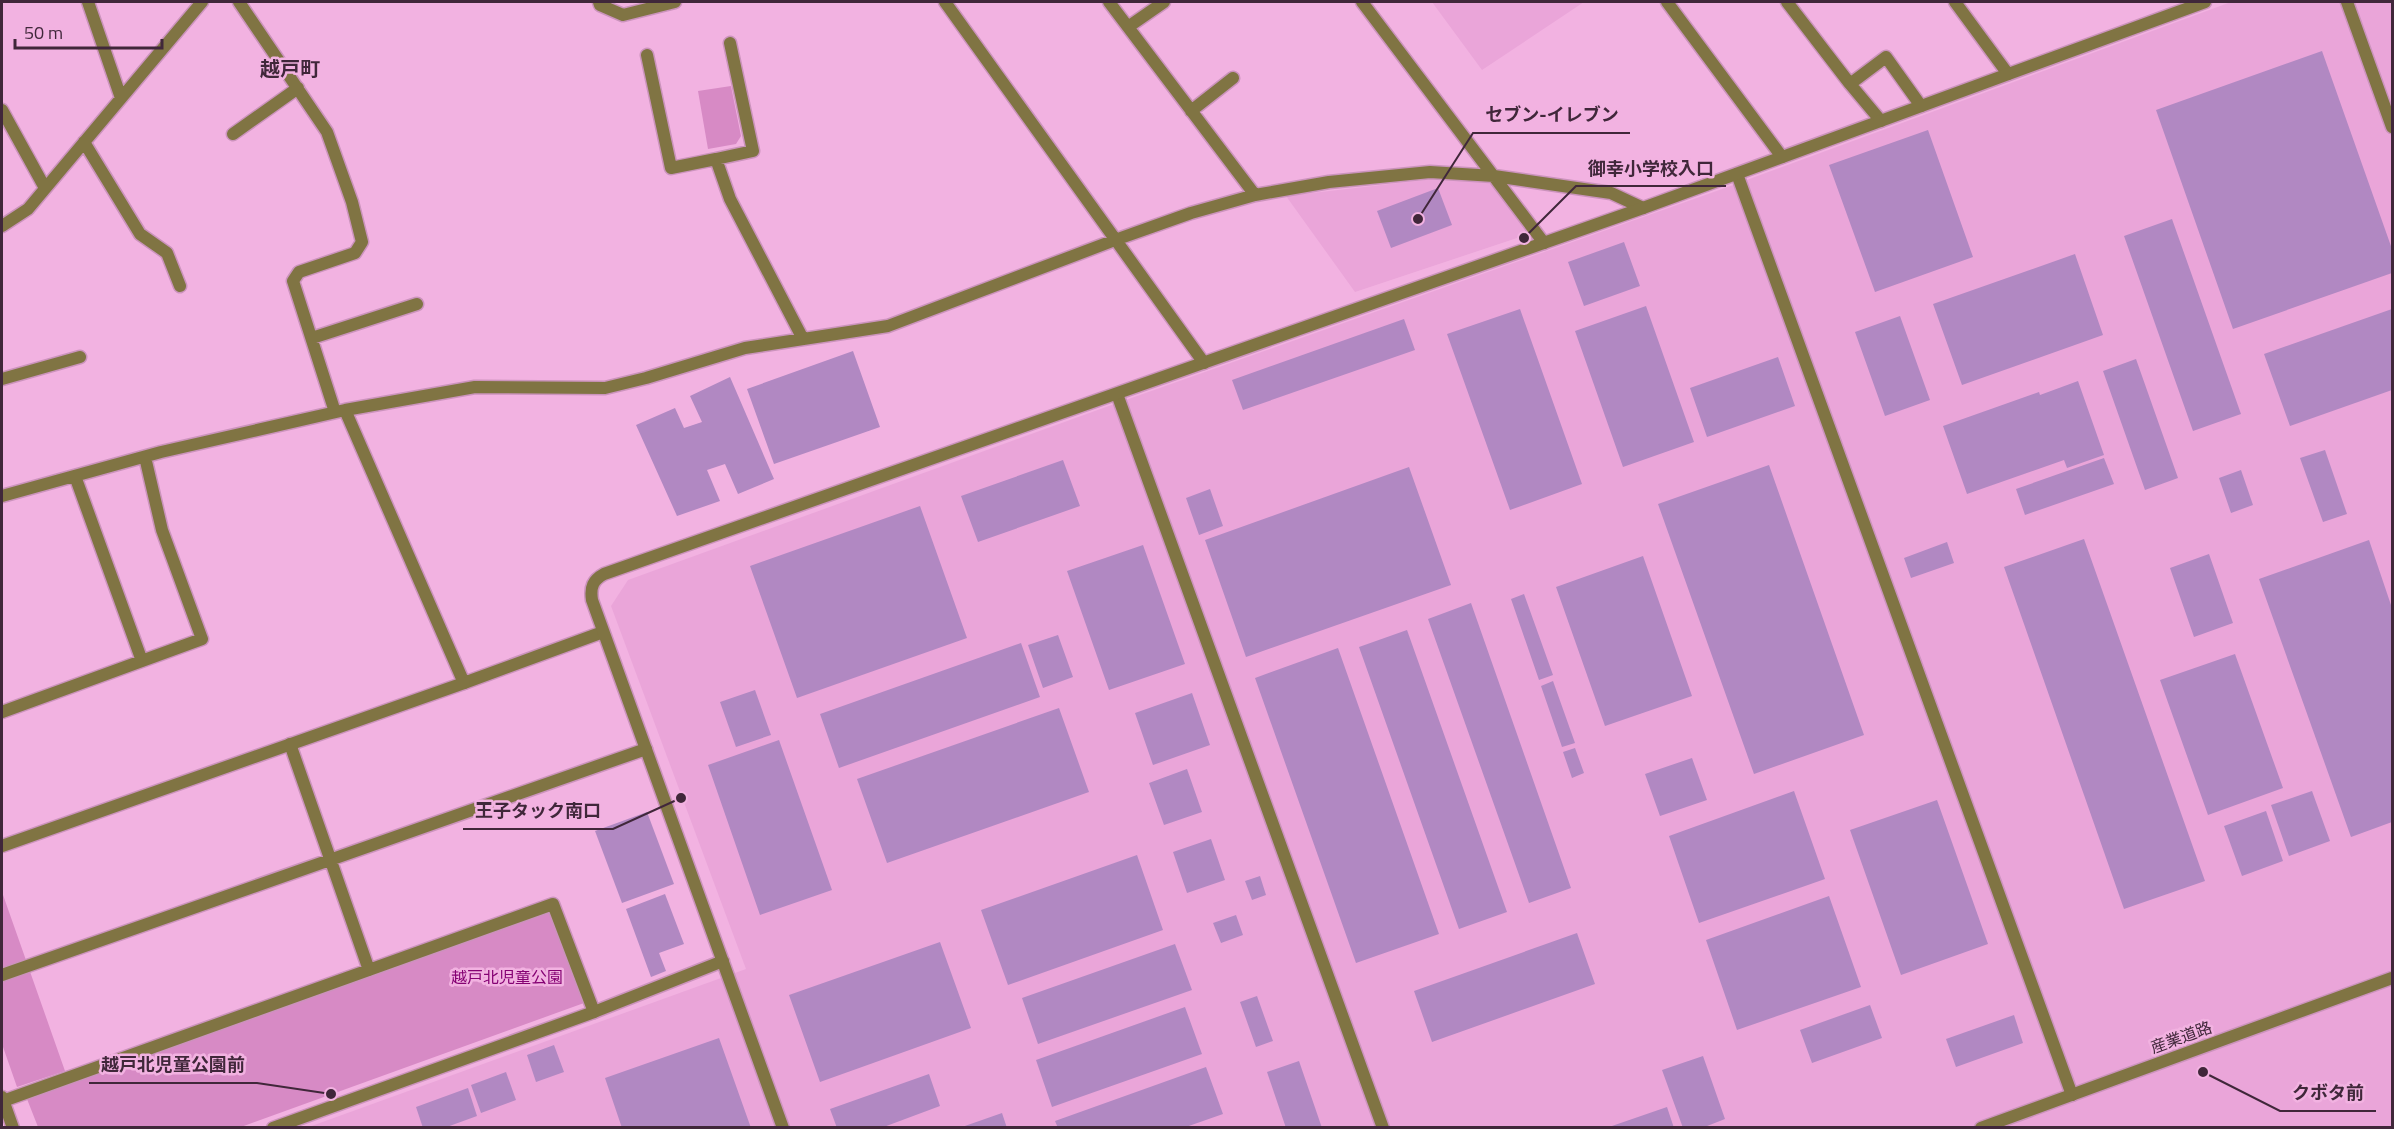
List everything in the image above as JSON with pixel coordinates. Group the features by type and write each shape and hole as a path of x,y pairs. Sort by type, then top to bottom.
{"street":[{"path":"88,2 121,98"},
{"path":"2,226 28,209 202,2"},
{"path":"239,2 327,132 352,202 362,242 355,253 299,272 293,281 340,411 464,683"},
{"path":"599,2 600,5 623,15 675,2"},
{"path":"945,2 1204,363"},
{"path":"1109,2 1255,195"},
{"path":"1128,27 1164,2"},
{"path":"1362,2 1544,243"},
{"path":"1667,2 1782,157"},
{"path":"1787,2 1881,121"},
{"path":"1955,2 2008,74"},
{"path":"783,1128 603,632 591,592 592,584 604,574 1643,208 2205,2"},
{"path":"2347,2 2392,127"},
{"path":"647,55 671,168 753,152 730,43"},
{"path":"1850,84 1886,57 1921,106"},
{"path":"1191,111 1233,78"},
{"path":"233,134 298,88"},
{"path":"2,110 45,188"},
{"path":"84,142 140,234 167,253 180,286"},
{"path":"716,159 730,199 803,339"},
{"path":"2,496 254,429 340,411 475,387 605,388 745,348 888,326 1191,213 1255,195 1329,182 1430,172 1494,176 1611,193 1643,208"},
{"path":"1737,174 2072,1095"},
{"path":"312,338 417,304"},
{"path":"2,379 80,357"},
{"path":"1117,394 1383,1128"},
{"path":"2,712 202,639 162,530 145,457"},
{"path":"75,476 142,661"},
{"path":"2,846 603,632"},
{"path":"290,744 369,970"},
{"path":"2,975 646,749"},
{"path":"13,1128 2,1099 554,904 594,1012"},
{"path":"273,1128 594,1012 723,962"},
{"name":"産業道路","path":"1981,1128 2392,978"}],"shaded area":[{"path":"1432,2 1584,2 1482,70"},
{"path":"2231,2 2392,2 2392,1127 306,1128 746,969 611,606 628,580 1106,407 1725,188"},
{"path":"1433,179 1490,183 1532,233 1355,292 1286,196"}],"green space":[{"path":"731,86 741,136 736,144 708,149 698,91"},
{"path":"2,892 65,1071 17,1087 2,1044"},
{"name":"越戸北児童公園","path":"551,908 584,1003 241,1127 38,1127 27,1099"}],"building":[{"path":"2322,51 2392,249 2392,273 2233,329 2156,110"},
{"path":"1928,130 1973,257 1875,292 1829,165"},
{"path":"1438,188 1452,225 1391,248 1377,211"},
{"path":"2172,219 2241,414 2193,431 2124,236"},
{"path":"1624,242 1640,286 1584,306 1568,262"},
{"path":"2075,254 2103,335 1962,385 1933,304"},
{"path":"1646,306 1694,442 1623,467 1575,331"},
{"path":"1520,309 1582,484 1510,510 1447,334"},
{"path":"2392,309 2392,390 2290,426 2264,354"},
{"path":"1900,316 1930,400 1885,416 1855,332"},
{"path":"1404,319 1415,350 1243,410 1232,380"},
{"path":"853,351 880,427 774,464 747,389"},
{"path":"1778,357 1795,406 1707,437 1690,388"},
{"path":"2136,359 2178,478 2145,490 2103,371"},
{"path":"730,377 774,479 738,494 725,464 707,470 720,501 677,516 636,425 675,408 684,428 702,422 690,396"},
{"path":"2078,381 2104,455 2067,468 2064,460 1967,494 1943,426 2039,392 2040,395"},
{"path":"2325,450 2347,514 2323,522 2300,458"},
{"path":"2104,458 2114,484 2025,515 2016,489"},
{"path":"1063,460 1080,506 978,542 961,496"},
{"path":"1769,465 1864,735 1754,774 1658,504"},
{"path":"1409,467 1451,585 1246,657 1205,540"},
{"path":"2241,470 2253,505 2231,513 2219,478"},
{"path":"1210,489 1223,526 1199,535 1186,498"},
{"path":"920,506 967,638 797,698 750,566"},
{"path":"2084,539 2205,881 2124,909 2004,567"},
{"path":"2369,540 2392,608 2392,822 2351,837 2259,579"},
{"path":"1947,542 1954,563 1911,578 1904,558"},
{"path":"1143,545 1185,664 1109,690 1067,571"},
{"path":"2209,554 2233,623 2194,637 2170,568"},
{"path":"1643,556 1692,696 1605,726 1556,587"},
{"path":"1524,594 1553,675 1539,680 1511,599"},
{"path":"1471,603 1571,888 1529,903 1428,619"},
{"path":"1407,630 1507,912 1459,929 1359,647"},
{"path":"1058,635 1073,677 1043,688 1028,645"},
{"path":"1021,643 1040,697 839,768 820,714"},
{"path":"1338,648 1439,934 1356,963 1255,678"},
{"path":"2235,654 2283,788 2208,815 2160,680"},
{"path":"1553,681 1575,743 1562,747 1541,686"},
{"path":"755,690 771,735 736,747 720,702"},
{"path":"1192,693 1210,745 1153,765 1135,713"},
{"path":"1059,708 1089,792 887,863 857,779"},
{"path":"779,740 832,890 760,915 708,765"},
{"path":"1575,748 1584,773 1572,778 1563,752"},
{"path":"1692,758 1707,800 1660,816 1645,774"},
{"path":"1187,769 1202,812 1164,825 1149,783"},
{"path":"1794,791 1825,879 1699,923 1669,836"},
{"path":"2312,791 2330,841 2289,856 2271,805"},
{"path":"1937,800 1988,944 1901,975 1850,830"},
{"path":"2266,811 2283,861 2242,876 2224,826"},
{"path":"647,812 674,884 622,903 595,831"},
{"path":"1211,839 1225,880 1187,893 1173,852"},
{"path":"1137,855 1163,930 1008,985 981,910"},
{"path":"1260,876 1266,895 1252,900 1245,881"},
{"path":"665,894 684,944 659,953 666,971 651,977 626,909"},
{"path":"1829,896 1861,987 1737,1030 1706,940"},
{"path":"1236,915 1243,935 1221,943 1213,923"},
{"path":"1577,933 1595,984 1432,1042 1414,991"},
{"path":"940,942 971,1028 820,1082 789,995"},
{"path":"1175,944 1192,990 1038,1044 1022,998"},
{"path":"1257,996 1273,1041 1256,1047 1240,1002"},
{"path":"1870,1005 1882,1038 1812,1063 1800,1030"},
{"path":"1185,1007 1202,1054 1052,1107 1036,1060"},
{"path":"2014,1015 2023,1043 1956,1067 1946,1039"},
{"path":"719,1038 751,1128 622,1128 605,1078"},
{"path":"554,1045 564,1072 536,1082 527,1055"},
{"path":"1703,1056 1725,1119 1702,1128 1683,1128 1662,1070"},
{"path":"1299,1061 1322,1128 1286,1128 1267,1072"},
{"path":"1206,1067 1223,1114 1183,1128 1058,1128 1055,1121"},
{"path":"506,1072 516,1100 481,1113 471,1085"},
{"path":"929,1074 940,1106 881,1128 837,1128 830,1109"},
{"path":"468,1088 477,1116 444,1128 423,1128 416,1107"},
{"path":"1667,1107 1674,1128 1609,1128 1609,1127"},
{"path":"1002,1113 1007,1128 962,1128 962,1127"}],"place":[{"name":"セブン-イレブン","path":"1418,219"},
{"name":"御幸小学校入口","path":"1524,238"},
{"name":"王子タック南口","path":"681,798"},
{"name":"クボタ前","path":"2203,1072"},
{"name":"越戸北児童公園前","path":"331,1094"}],"district":[{"name":"越戸町","path":"290,69"}]}
